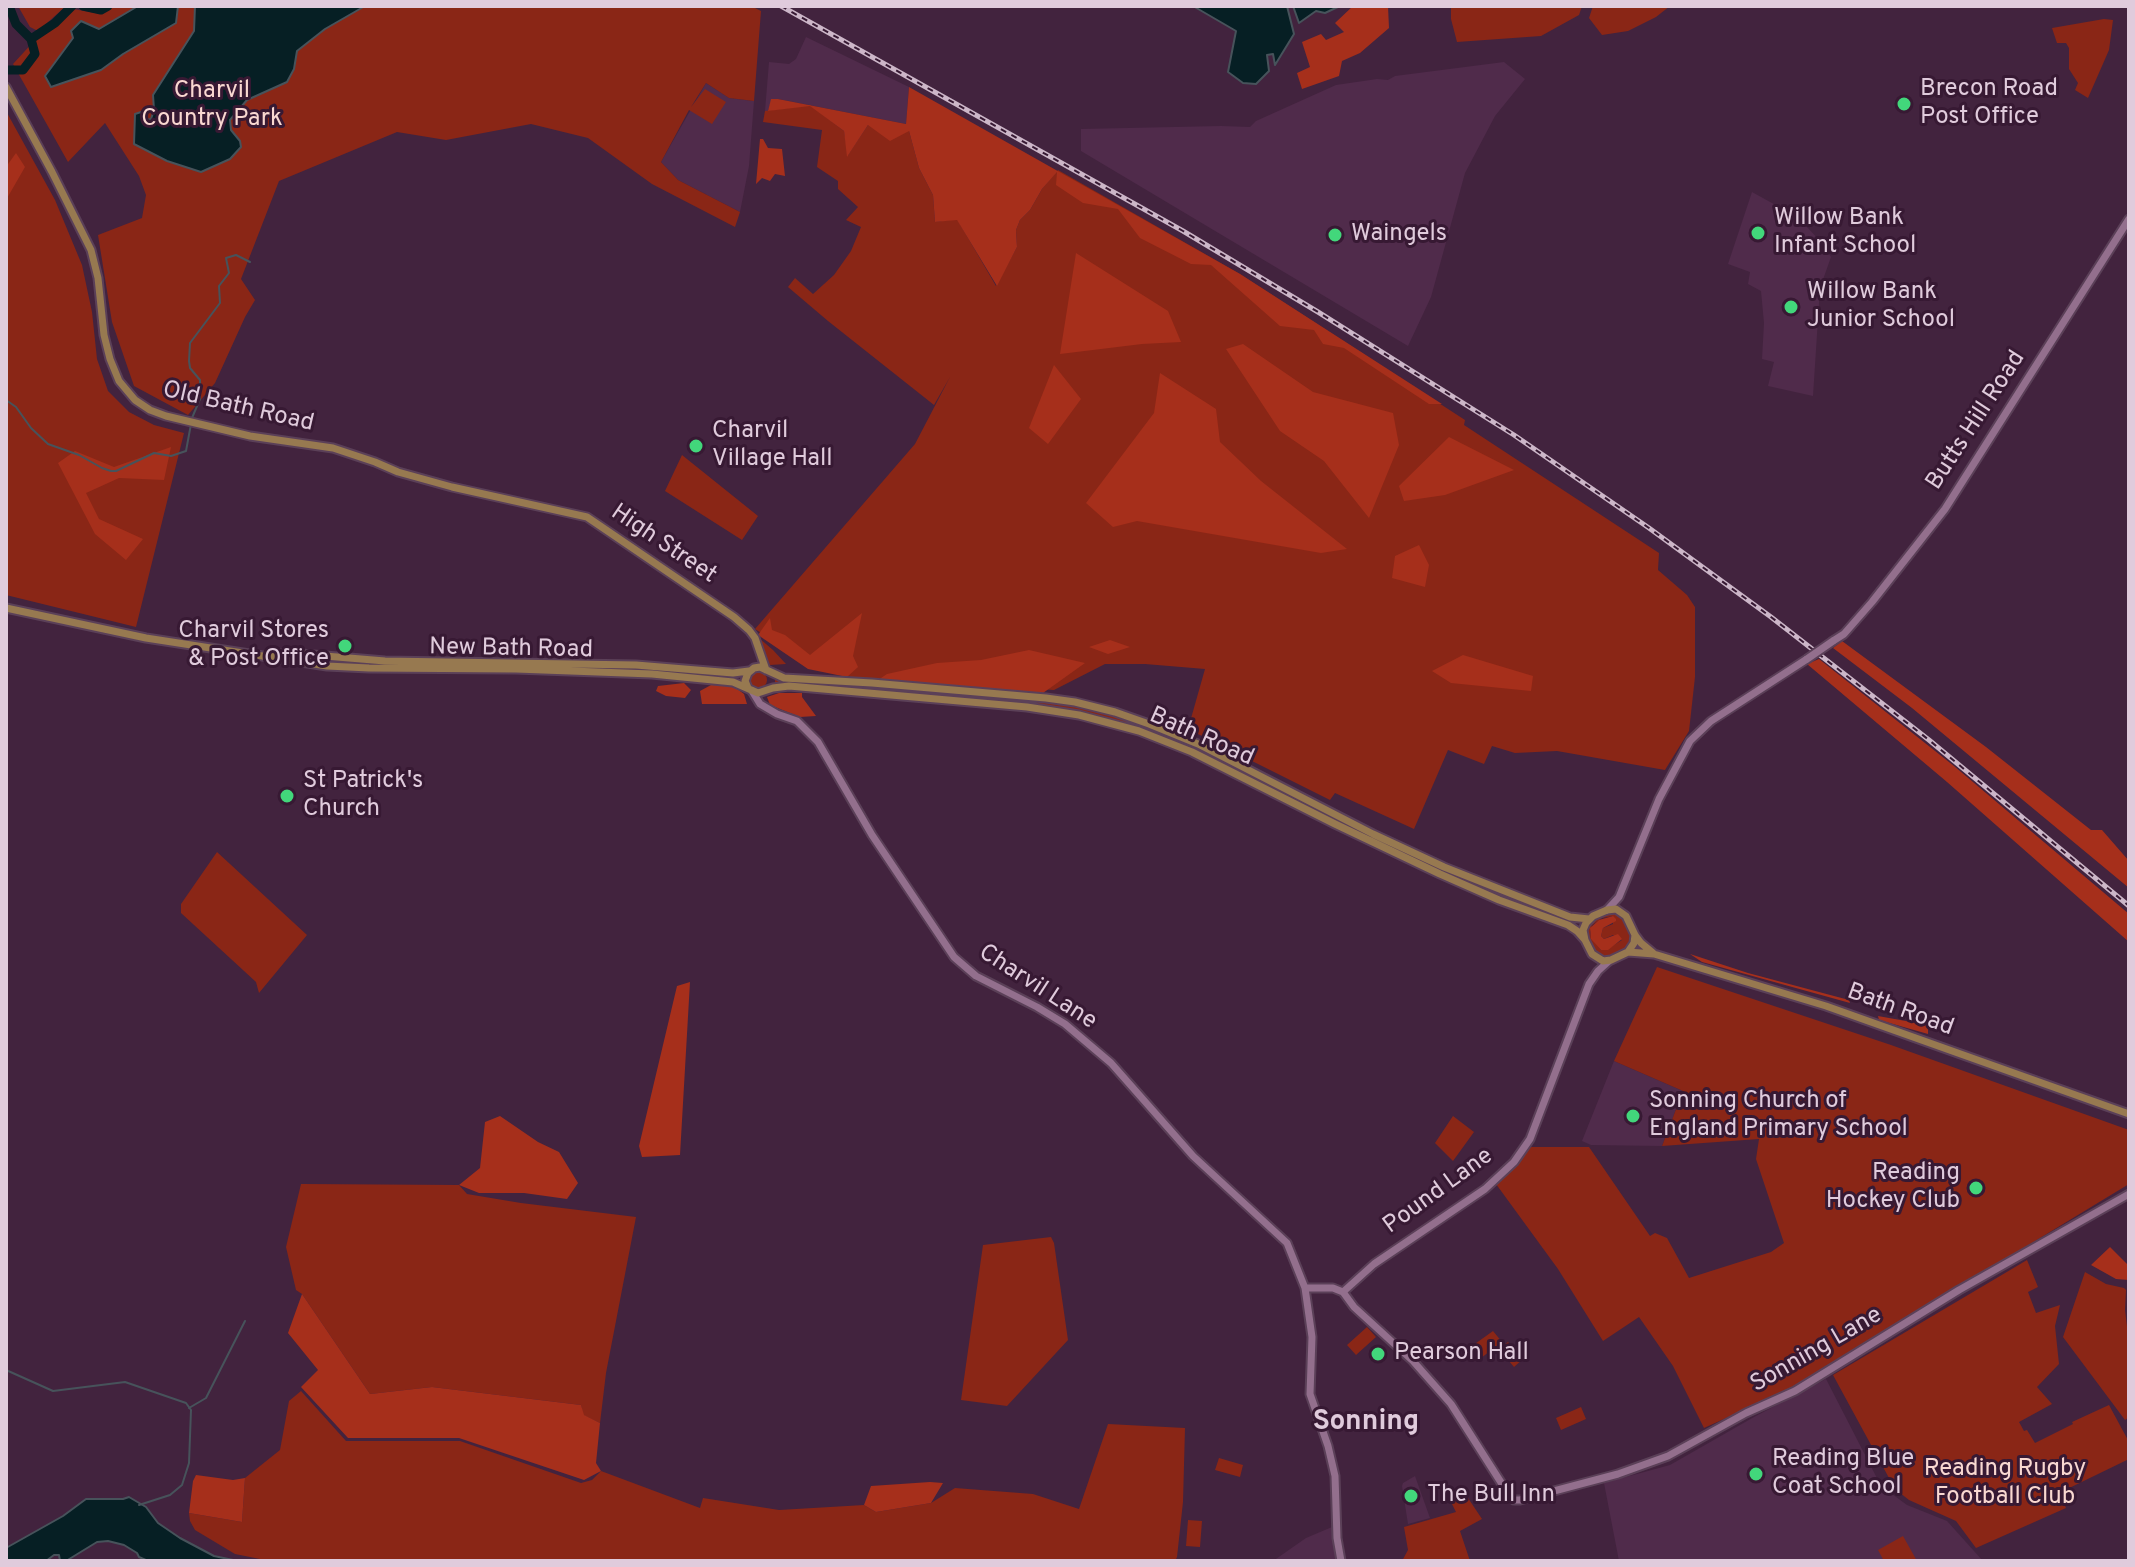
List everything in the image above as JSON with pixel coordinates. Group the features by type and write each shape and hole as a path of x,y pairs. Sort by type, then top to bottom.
{"main road":[{"name":"Old Bath Road","path":"6,87 91,250 110,359 119,381 135,400 166,416 250,436 333,448 398,472 479,492"},
{"name":"Butts Hill Road","path":"1619,897 1659,799 1690,741 1711,721 1844,634 1945,509 2129,219"},
{"name":"High Street","path":"479,492 587,517 734,617 753,635 767,671"},
{"name":"New Bath Road","path":"6,608 146,638 269,655 301,663 369,668 675,676 733,682 751,691"},
{"path":"751,691 745,681 758,650"},
{"name":"New Bath Road","path":"269,655 289,653 385,661 636,665 733,673 751,670"},
{"name":"Bath Road","path":"751,670 760,667 784,678 1046,698 1115,712 1175,734 1395,845 1502,891 1573,918 1589,919"},
{"path":"766,708 766,690 771,681 767,671"},
{"name":"Bath Road","path":"751,691 758,693 789,686 1027,707 1079,715 1125,727 1192,752 1379,846 1499,900 1568,925 1585,940"},
{"name":"Charvil Lane","path":"751,691 760,704 797,721 818,742 872,835 954,957 976,976 1065,1024 1111,1063 1193,1156 1287,1243 1305,1288 1312,1337 1310,1394 1335,1476 1341,1561"},
{"path":"1499,900 1502,891"},
{"path":"1607,910 1619,897"},
{"path":"1619,897 1635,935 1634,943 1628,952 1609,961 1600,960 1592,954 1583,930 1589,919 1607,910 1614,909 1624,914"},
{"name":"Bath Road","path":"1635,935 1654,954"},
{"name":"Bath Road","path":"1628,952 1654,954 1854,1015 2129,1114"},
{"name":"Pound Lane","path":"1343,1292 1374,1264 1485,1189 1514,1162 1530,1139 1593,977 1592,954"},
{"name":"Pound Lane","path":"1593,977 1609,961"},
{"name":"Sonning Lane","path":"1343,1292 1354,1307 1413,1361 1451,1404 1509,1495 1514,1500 1520,1500 1618,1474 1668,1456 1746,1413 1795,1391 1959,1290 2129,1194"},
{"path":"1305,1288 1333,1288 1343,1292"}],"shaded area":[{"path":"138,6 178,6 176,23 101,70 51,87 45,76 73,38 71,31 81,21 99,29"},
{"name":"Charvil Country Park","path":"195,6 365,6 325,29 297,51 294,69 287,82 247,100 230,120 231,130 241,147 230,159 201,172 167,161 134,144 135,114 141,112 144,120 151,119 153,95 194,31"},
{"path":"1193,6 1287,6 1294,34 1275,65 1273,54 1267,55 1269,71 1256,84 1243,83 1228,72 1236,31"},
{"path":"1293,6 1340,6 1325,13 1316,11 1299,23"},
{"path":"1353,6 1388,6 1389,28 1360,53 1342,61 1339,76 1302,89 1297,73 1310,67 1302,42 1321,34 1326,40 1344,32 1335,23"},
{"path":"806,37 909,87 906,124 778,99 772,99 768,111 765,111 769,62 789,64 796,59"},
{"name":"Waingels","path":"1504,62 1525,79 1495,116 1465,173 1431,297 1408,346 1081,151 1081,129 1250,127 1256,121 1336,85"},
{"path":"706,83 729,98 754,101 749,166 740,212 678,180 661,162"},
{"path":"909,87 1240,274 1442,404 1429,404 1344,348 1323,344 1314,330 1280,326 1211,265 1191,264 1140,238 1118,209 1083,203 1056,185 1057,172 1020,220 1016,230 1017,247 997,286 957,220 935,222 933,195 919,168 909,131 890,141 868,125 847,157 844,131 810,106 768,111 771,99 778,99 906,124"},
{"path":"760,139 768,148 782,149 785,176 775,174 770,181 762,178 756,184"},
{"path":"16,153 25,167 6,200 6,167"},
{"name":"Willow Bank Junior School","path":"1752,192 1793,212 1831,257 1820,288 1813,396 1768,386 1774,362 1762,359 1764,323 1761,291 1748,284 1750,272 1728,264"},
{"path":"1076,253 1168,311 1181,342 1060,354"},
{"path":"1243,344 1313,392 1393,413 1399,445 1369,518 1324,461 1280,431 1226,349"},
{"path":"1054,365 1081,399 1048,444 1029,428"},
{"path":"1160,373 1216,409 1220,442 1261,481 1347,549 1321,553 1137,521 1113,527 1086,503 1154,413"},
{"path":"1449,437 1514,470 1445,495 1404,501 1399,486"},
{"path":"171,447 164,480 119,478 86,493 99,519 143,539 126,560 95,534 58,463 75,451 114,467"},
{"path":"1419,545 1429,565 1425,587 1392,578 1395,556"},
{"path":"862,613 853,656 858,667 847,677 808,669 758,635 770,618 772,630 785,635 810,655"},
{"path":"1110,640 1130,647 1108,654 1089,647"},
{"path":"1842,641 1986,747 2091,830 2102,830 2129,861 2129,888 1912,708 1833,648"},
{"path":"1029,650 1085,663 1043,693 878,680 887,674 937,663 981,660"},
{"path":"1463,655 1533,676 1531,691 1451,683 1432,671"},
{"path":"1819,659 1954,766 2129,914 2129,942 1807,664"},
{"path":"684,683 691,690 685,698 666,696 656,691 658,686"},
{"path":"711,685 732,685 744,694 747,704 702,704 700,691"},
{"path":"779,693 802,693 816,716 800,717 770,705 767,697"},
{"path":"1613,916 1616,921 1603,928 1601,936 1604,939 1618,934 1622,939 1608,950 1601,950 1591,939 1590,928 1599,920"},
{"path":"1690,954 1849,1000 1850,1003 1702,962"},
{"path":"690,982 680,1155 642,1157 639,1146 677,986"},
{"path":"1878,1016 1928,1025 1928,1034 1879,1020"},
{"name":"Sonning Church of England Primary School","path":"1614,1061 1683,1091 1662,1146 1591,1145 1582,1141"},
{"path":"500,1116 538,1142 559,1152 578,1183 567,1199 524,1193 479,1193 459,1185 480,1168 485,1122"},
{"path":"2110,1247 2129,1266 2129,1280 2116,1279 2091,1265"},
{"path":"302,1294 370,1394 432,1387 581,1405 584,1415 600,1423 596,1463 601,1471 584,1480 459,1438 348,1438 301,1387 318,1370 288,1333"},
{"name":"Reading Blue Coat School","path":"1826,1379 1881,1486 1907,1505 1947,1521 1983,1561 1619,1561 1604,1483 1670,1465"},
{"path":"196,1475 233,1480 245,1478 242,1522 189,1513"},
{"path":"1415,1476 1430,1518 1408,1524 1402,1486"},
{"path":"943,1483 931,1503 876,1512 864,1505 871,1486"},
{"path":"129,1497 146,1507 158,1523 180,1538 214,1556 238,1561 148,1561 124,1545 108,1541 97,1542 66,1561 60,1561 59,1555 54,1555 46,1561 6,1561 6,1548 63,1516 86,1499"},
{"path":"1332,1527 1338,1561 1273,1561 1306,1538"}],"green space":[{"path":"18,6 66,6 38,31 30,27"},
{"name":"Charvil Country Park","path":"113,6 751,6 761,11 754,101 729,98 706,83 691,107 705,89 726,102 712,124 689,110 661,162 678,180 740,212 735,227 652,184 588,138 531,124 446,140 397,132 279,181 241,279 255,300 215,383 188,415 134,386 112,322 98,235 142,218 146,195 139,176 105,123 68,162 13,64 35,40 56,27 73,9 101,14"},
{"path":"1451,6 1582,6 1579,15 1541,36 1457,42"},
{"path":"1593,6 1670,6 1628,31 1602,35 1589,18"},
{"path":"2113,20 2109,50 2088,98 2075,90 2078,83 2069,69 2069,48 2066,43 2057,43 2052,28"},
{"path":"810,105 844,131 848,155 868,125 909,131 919,168 933,195 935,222 957,219 996,286 1017,247 1016,230 1020,220 1058,170 1240,274 1465,420 1464,425 1659,553 1658,570 1687,595 1695,607 1695,677 1689,731 1665,770 1557,751 1515,753 1492,746 1484,764 1448,750 1414,829 1335,793 1330,800 1188,729 1205,669 1105,664 1054,690 851,677 803,660 755,629 915,444 950,377 934,405 788,287 795,278 813,294 834,275 851,251 861,227 846,220 858,207 838,189 838,181 817,167 822,130 763,122 765,111"},
{"path":"6,111 55,200 82,265 92,312 97,359 108,391 129,412 154,425 184,433 136,627 6,595"},
{"path":"682,455 758,516 742,540 665,491"},
{"path":"759,638 773,650 786,664 770,665"},
{"path":"754,671 762,671 767,680 765,687 754,689 749,684 749,676"},
{"path":"775,679 1055,702 1120,717 1205,751 1385,843 1498,894 1368,837 1202,754 1072,711 775,684"},
{"path":"217,852 307,935 259,993 256,982 181,913 181,904"},
{"path":"1608,913 1620,915 1631,935 1631,942 1623,950 1603,958 1593,949 1586,930 1590,923","holes":["1613,916 1613,924 1603,928 1601,936 1604,939 1613,935 1622,940 1601,950 1591,938 1592,925 1602,918"]},
{"path":"1657,967 1891,1045 2129,1130 2129,1184 1793,1388 1704,1428 1673,1366 1639,1317 1603,1341 1558,1269 1496,1184 1531,1147 1589,1147 1650,1236 1655,1233 1667,1238 1689,1278 1771,1252 1784,1243 1756,1159 1759,1139 1662,1146 1683,1091 1614,1061"},
{"path":"1453,1116 1474,1132 1453,1161 1435,1143"},
{"path":"301,1184 459,1185 467,1194 636,1217 606,1373 600,1423 583,1415 581,1405 432,1387 370,1394 302,1294 296,1290 286,1247"},
{"path":"1051,1237 1068,1340 1007,1406 961,1400 983,1245"},
{"name":"Reading Rugby Football Club","path":"2027,1260 2038,1287 2028,1292 2036,1313 2060,1305 2055,1326 2059,1364 2037,1387 2052,1404 2019,1422 2035,1443 2109,1405 2129,1442 2129,1459 2059,1493 2066,1508 1976,1548 1956,1521 1909,1500 1895,1489 1833,1375"},
{"path":"2085,1272 2106,1284 2126,1290 2129,1417 2125,1420 2063,1337"},
{"path":"1367,1327 1376,1337 1356,1355 1347,1345"},
{"path":"1493,1331 1502,1342 1481,1358 1472,1346"},
{"path":"1508,1342 1523,1359 1514,1367 1499,1349"},
{"path":"301,1391 346,1441 460,1441 581,1483 592,1480 601,1471 700,1508 703,1498 779,1510 864,1505 876,1512 931,1503 955,1488 1033,1494 1079,1509 1108,1424 1185,1428 1183,1502 1177,1557 1175,1561 270,1561 235,1554 195,1530 189,1513 242,1522 245,1478 280,1450 289,1401"},
{"path":"1581,1407 1586,1419 1561,1430 1556,1418"},
{"path":"1219,1458 1243,1465 1240,1477 1215,1470"},
{"path":"1462,1489 1482,1519 1460,1531 1470,1561 1402,1561 1408,1550 1404,1527 1456,1512 1449,1498"},
{"path":"1188,1520 1202,1521 1200,1547 1186,1546"},
{"path":"1903,1536 1917,1561 1884,1561 1878,1550"}],"waterway":[{"path":"6,70 23,70 35,54 31,39 16,24 9,6"},
{"path":"31,39 55,23 72,6"},
{"path":"83,6 101,10 108,6"},
{"path":"192,418 200,399 200,380 190,368 190,343 220,303 219,286 229,273 226,258 236,255 250,262"},
{"path":"6,400 16,407 48,444 111,471 154,453 171,456 186,451 191,424"},
{"path":"189,1408 206,1398 245,1321"},
{"path":"6,1370 53,1391 125,1382 186,1403 191,1410 189,1463 182,1485 170,1495 139,1505"}],"railway":[{"path":"781,6 1183,231 1514,435 1771,617 1929,740 2129,906"}],"place":[{"name":"Brecon Road Post Office","path":"1904,104"},
{"name":"Willow Bank Infant School","path":"1758,233"},
{"name":"Waingels","path":"1335,235"},
{"name":"Willow Bank Junior School","path":"1791,307"},
{"name":"Charvil Village Hall","path":"696,446"},
{"name":"Charvil Stores & Post Office","path":"345,646"},
{"name":"St Patrick's Church","path":"287,796"},
{"name":"Sonning Church of England Primary School","path":"1633,1116"},
{"name":"Reading Hockey Club","path":"1976,1188"},
{"name":"Pearson Hall","path":"1378,1354"},
{"name":"Reading Blue Coat School","path":"1756,1474"},
{"name":"The Bull Inn","path":"1411,1496"}],"district":[{"name":"Sonning","path":"1366,1423"}]}
